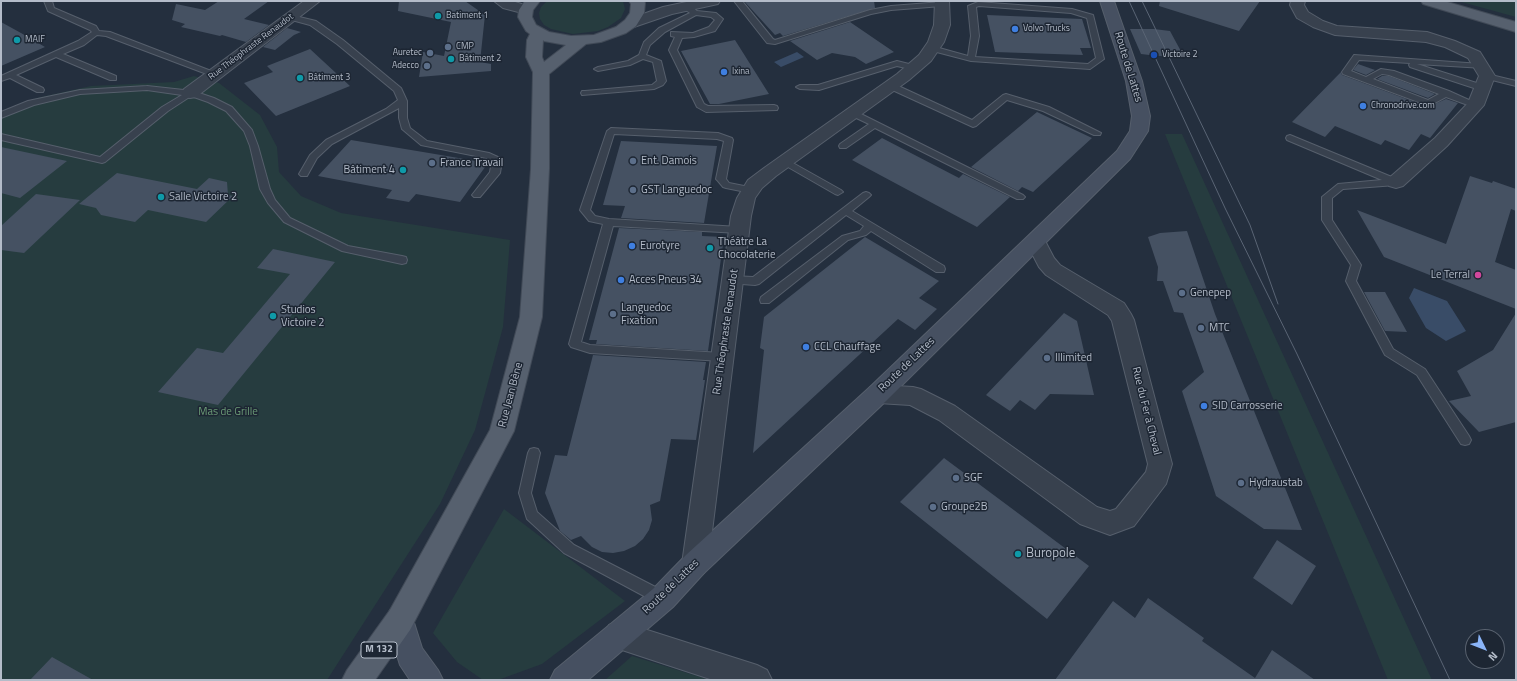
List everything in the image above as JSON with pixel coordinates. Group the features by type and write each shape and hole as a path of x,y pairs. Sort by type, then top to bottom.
{"main road":[{"path":"529,6 525,16 531,28 538,33 552,38 581,41 610,35 631,23 637,13 638,3 636,1"},
{"path":"1428,1 1516,27"},
{"name":"Rue Jean Bène","path":"357,680 400,620 502,431 504,424 531,317 540,169 541,72 534,57 535,40 538,33"},
{"path":"541,72 581,41"}],"street":[{"name":"Rue Théophraste Renaudot","path":"190,93 313,1"},
{"path":"501,1 508,5 529,6"},
{"path":"631,23 668,10 691,10 713,1"},
{"name":"Route de Lattes","path":"564,680 663,598 695,564 878,394 1124,155 1139,131 1142,116 1134,81 1106,1"},
{"path":"1298,1 1297,5 1302,15 1318,24 1335,30 1426,37 1450,44 1474,55 1483,76 1476,105 1441,142 1396,182"},
{"name":"Rue Théophraste Renaudot","path":"695,564 732,280 739,230 746,198 755,184 784,161 891,86 925,58 936,42 942,25 942,3"},
{"name":"Rue du Fer à Cheval","path":"878,394 913,396 947,413 1089,516 1110,523 1125,518 1158,476 1160,464 1123,320 1116,309 1053,270 1046,262 1036,242"},
{"name":"M 132","path":"400,620 410,655 428,680"},
{"path":"619,635 757,680"}],"lane":[{"path":"48,1 50,9 93,28 96,33"},
{"path":"738,1 770,41 775,42 870,12 891,8 942,3"},
{"path":"932,48 971,59 1090,67 1100,59 1090,17 1072,11 978,4 972,6 974,36 971,59"},
{"path":"598,69 630,63 642,56 647,44 662,30 691,10 709,14 717,18 718,21 716,26 708,31 694,35 680,35 662,30"},
{"path":"292,17 313,23 340,42 398,90 403,102 403,118 406,129 424,143 490,156 497,160 495,172 477,195"},
{"path":"1,79 81,42 96,33 106,34 215,74"},
{"path":"680,35 673,50 700,105 706,109 774,108"},
{"path":"56,54 113,78"},
{"path":"585,93 654,87 662,81 657,62 642,56"},
{"path":"1446,93 1429,103 1346,72 1357,57 1396,60 1483,76 1516,84"},
{"path":"1396,60 1483,76"},
{"path":"800,87 819,88 897,64 914,68"},
{"path":"1367,80 1381,72 1391,73 1476,105"},
{"path":"10,75 40,90"},
{"path":"891,86 974,124 1006,97 1046,109 1096,133"},
{"path":"1,115 31,103 80,92 147,88 190,93 211,100 229,109 248,130 254,146 265,189 271,201 287,220 312,234 346,249 402,260"},
{"path":"1,137 102,160 165,109 190,93"},
{"path":"304,174 313,157 329,142 389,111 403,102"},
{"path":"853,113 1020,197"},
{"path":"843,146 875,124"},
{"path":"739,230 609,222 592,219 585,210 611,131 718,136 729,140 721,179 726,185 751,190"},
{"path":"1290,138 1396,182"},
{"path":"784,161 838,192"},
{"path":"1396,182 1341,186 1327,196 1327,220 1356,265 1351,281 1388,352 1421,372 1465,440"},
{"path":"732,280 755,281 866,195"},
{"path":"846,211 940,269"},
{"path":"609,222 575,344 590,349 722,357"},
{"path":"765,300 845,238 863,233 870,226"},
{"path":"534,453 525,493 532,515 569,549 663,598"}],"green space":[{"path":"547,1 623,1 625,9 621,18 608,27 598,31 573,34 551,29 544,25 540,19 539,13 541,7"},
{"path":"1458,1 1516,1 1516,17"},
{"name":"Mas de Grille","path":"194,76 219,83 260,115 277,147 279,172 301,196 341,213 510,240 503,327 475,430 440,504 327,680 1,680 1,112 37,98 91,86 174,82"},
{"path":"1165,134 1182,134 1432,680 1388,680"},
{"path":"504,509 625,601 542,664 498,680 483,680 457,662 433,633"},
{"path":"632,656 710,680 605,680"}],"water":[{"path":"797,52 804,57 781,67 774,62"},
{"path":"1414,288 1447,301 1466,331 1446,341 1426,328 1409,298"}],"building":[{"path":"219,1 269,1 244,19 269,25 246,42 222,35 220,36 181,27 185,24 172,20 176,4 205,10"},
{"path":"399,1 465,1 485,15 480,62 491,64 491,71 419,77 423,52 444,56 451,22 398,11"},
{"path":"744,1 874,1 875,8 783,36 780,33 775,35"},
{"path":"1160,1 1260,1 1239,31 1159,6"},
{"path":"987,15 1082,19 1091,48 1080,48 1083,55 995,52"},
{"name":"MAIF","path":"1,22 21,33 45,47 1,66"},
{"path":"850,22 894,52 866,64 855,57 832,53 817,60 790,41"},
{"path":"287,28 301,32 294,35 275,50 263,47"},
{"path":"1130,29 1170,31 1183,55 1158,56 1141,54"},
{"name":"Ixina","path":"735,40 769,94 719,104 710,104 681,51"},
{"name":"Bâtiment 3","path":"310,49 350,86 276,116 244,83 273,72 267,66"},
{"path":"1358,64 1375,70 1366,75 1353,70"},
{"path":"1341,72 1342,75 1428,107 1446,99 1458,103 1430,138 1421,134 1409,150 1385,140 1381,145 1335,126 1325,137 1292,122"},
{"path":"1382,76 1389,76 1435,94 1428,98 1377,79"},
{"path":"1037,112 1092,138 1033,192 1022,187 1018,191 971,167"},
{"path":"882,138 959,178 963,174 1010,197 977,227 852,160"},
{"name":"Bâtiment 4","path":"351,140 488,163 460,202 416,194 409,202 386,198 392,190 318,176"},
{"path":"621,141 717,146 704,223 621,218 625,206 603,205"},
{"path":"1,147 67,161 20,198 1,193"},
{"name":"Salle Victoire 2","path":"117,173 197,189 209,178 227,182 228,195 233,196 206,222 148,210 135,222 101,215 96,208 79,204"},
{"path":"1470,176 1492,183 1493,181 1516,189 1516,211 1511,209 1495,262 1516,270 1516,309 1384,257 1357,210 1446,244"},
{"path":"36,194 80,200 24,253 1,250 1,226"},
{"path":"619,228 702,232 702,236 724,237 708,351 596,344 597,340 589,340"},
{"path":"1187,231 1215,314 1302,530 1264,529 1216,496 1182,391 1204,372 1183,313 1174,312 1163,281 1157,281 1158,267 1148,237 1160,233"},
{"path":"865,237 939,281 919,298 937,309 915,330 898,319 753,453 764,350 760,348 764,317"},
{"name":"Studios Victoire 2","path":"273,249 335,262 218,405 158,392 197,348 223,353 290,274 257,268"},
{"path":"1364,292 1385,292 1407,332 1385,331"},
{"path":"1064,313 1077,321 1094,395 1050,394 1035,410 1020,400 1010,411 986,395"},
{"path":"1516,313 1516,422 1479,432 1449,401 1471,396 1457,371 1493,350"},
{"path":"593,355 706,362 703,380 705,380 696,440 671,439 660,501 650,505 652,520 649,530 643,539 635,546 624,551 613,553 602,552 592,547 581,536 571,540 560,531 545,493 555,455 567,456"},
{"name":"Buropole","path":"944,458 1089,566 1047,619 900,502"},
{"path":"1277,540 1316,566 1292,605 1253,578"},
{"path":"1148,598 1204,638 1202,641 1255,678 1272,650 1315,680 1055,680 1113,601 1135,618"},
{"path":"52,657 93,680 30,680"}],"tram line":[{"path":"1129,1 1225,208 1297,354 1450,680"},
{"path":"1142,1 1250,225 1278,304"}],"place":[{"name":"Batiment 1","path":"438,16"},
{"name":"Volvo Trucks","path":"1015,29"},
{"name":"MAIF","path":"17,40"},
{"name":"CMP","path":"448,47"},
{"name":"Auretec","path":"430,53"},
{"name":"Victoire 2","path":"1154,55"},
{"name":"Bâtiment 2","path":"451,59"},
{"name":"Adecco","path":"427,66"},
{"name":"Ixina","path":"724,72"},
{"name":"Bâtiment 3","path":"300,78"},
{"name":"Chronodrive.com","path":"1363,106"},
{"name":"Ent. Damois","path":"633,161"},
{"name":"France Travail","path":"432,163"},
{"name":"Bâtiment 4","path":"403,170"},
{"name":"GST Languedoc","path":"633,190"},
{"name":"Salle Victoire 2","path":"161,197"},
{"name":"Eurotyre","path":"632,246"},
{"name":"Théâtre La Chocolaterie","path":"710,248"},
{"name":"Le Terral","path":"1478,275"},
{"name":"Acces Pneus 34","path":"621,280"},
{"name":"Genepep","path":"1182,293"},
{"name":"Languedoc Fixation","path":"613,314"},
{"name":"Studios Victoire 2","path":"273,316"},
{"name":"MTC","path":"1201,328"},
{"name":"CCL Chauffage","path":"806,347"},
{"name":"Illimited","path":"1047,358"},
{"name":"SID Carrosserie","path":"1204,406"},
{"name":"SGF","path":"956,478"},
{"name":"Hydraustab","path":"1241,483"},
{"name":"Groupe2B","path":"933,507"},
{"name":"Buropole","path":"1018,554"}]}
